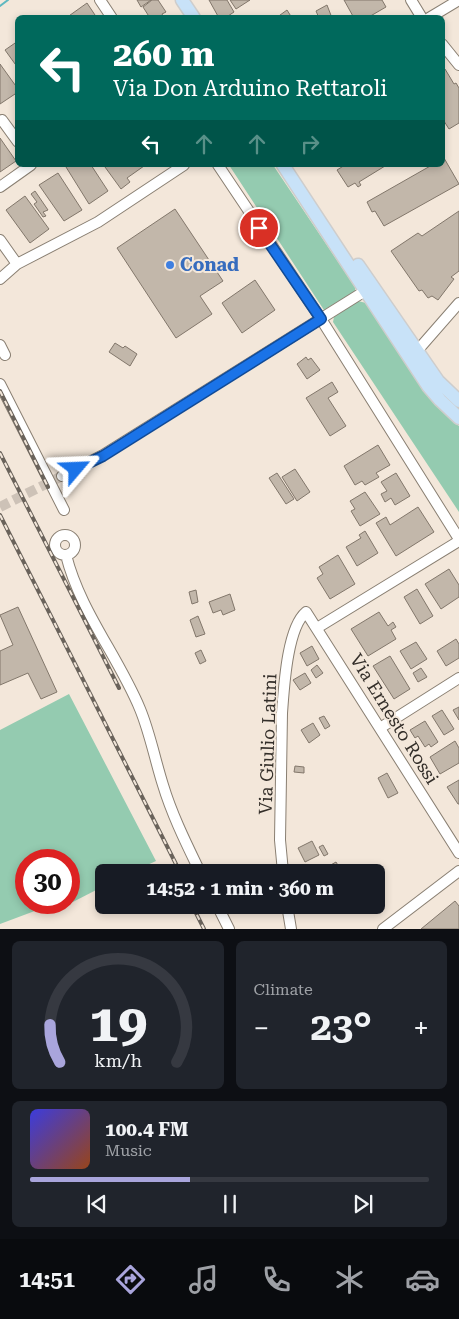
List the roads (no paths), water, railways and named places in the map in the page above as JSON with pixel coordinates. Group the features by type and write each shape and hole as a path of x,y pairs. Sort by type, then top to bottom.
{"main road":[{"path":"172,0 182,15"},
{"path":"182,0 192,15"},
{"path":"284,167 428,386 459,418"},
{"path":"292,167 417,352 438,381 459,401"}],"street":[{"path":"100,0 110,15"},
{"path":"411,0 420,15"},
{"path":"433,15 452,2"},
{"path":"445,48 459,65"},
{"path":"2,120 15,138"},
{"path":"0,187 28,167"},
{"path":"0,279 17,264 98,222 181,167"},
{"path":"219,167 321,319 459,540 317,628"},
{"path":"0,240 17,264"},
{"path":"62,476 103,456 365,291"},
{"path":"417,352 459,303"},
{"path":"0,345 5,355"},
{"path":"0,384 64,510"},
{"path":"66,555 74,581 106,644 120,666 140,708 164,787 197,864"},
{"name":"Via Giulio Latini","path":"282,864 280,840 283,691 289,656 297,623 301,616 306,612 317,628"},
{"name":"Via Ernesto Rossi","path":"317,628 459,853"},
{"path":"380,728 459,678"},
{"path":"383,929 459,871"},
{"path":"222,914 229,929"},
{"path":"288,914 291,929"}],"waterway":[{"path":"0,6 8,0"}],"tunnel":[{"path":"0,507 62,476"}],"railway":[{"path":"0,391 48,487"},
{"path":"0,453 119,688"},
{"path":"0,515 176,864"},
{"path":"196,914 204,929"}],"place":[{"name":"Conad","path":"170,265"}]}
